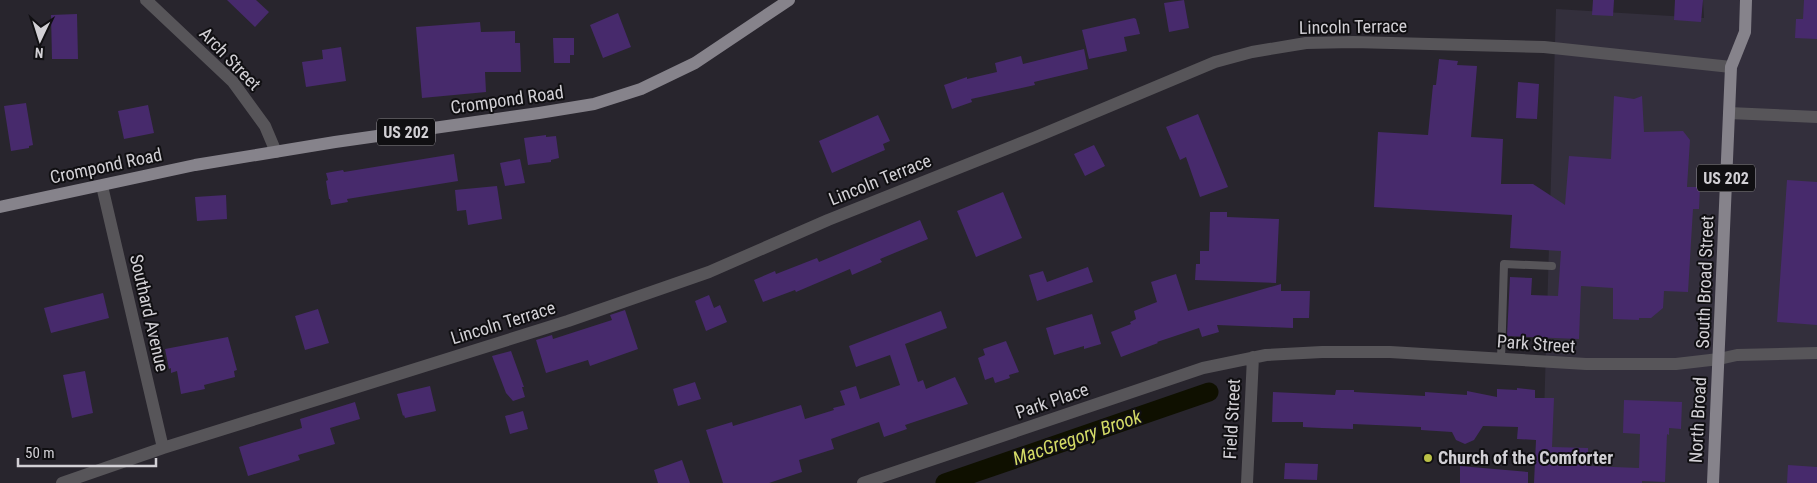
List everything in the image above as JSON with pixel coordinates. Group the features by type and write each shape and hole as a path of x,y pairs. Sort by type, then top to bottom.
{"main road":[{"name":"Crompond Road","path":"0,207 196,165 594,104 641,89 695,63 788,0"},
{"name":"South Broad Street","path":"1719,359 1731,66 1745,32 1746,0"},
{"name":"North Broad","path":"1713,483 1719,359"}],"street":[{"name":"Arch Street","path":"146,0 233,82 265,126 276,152"},
{"name":"Lincoln Terrace","path":"62,483 162,448 568,321 709,272 828,220 1036,137 1215,62 1252,52 1306,43 1353,42 1544,47 1731,66"},
{"path":"1729,113 1817,117"},
{"name":"Southard Avenue","path":"102,186 162,448"},
{"name":"Park Street","path":"1253,357 1266,354 1381,352 1606,364 1676,364 1737,355 1817,353"},
{"name":"Park Place","path":"863,483 1202,368 1253,357"},
{"name":"Field Street","path":"1247,483 1253,357"}],"lane":[{"path":"1501,359 1504,264 1552,266"}],"shaded area":[{"path":"1703,0 1817,0 1817,483 1542,483 1556,9 1704,18"}],"building":[{"path":"227,0 256,0 269,12 255,27"},
{"path":"1184,0 1189,28 1169,32 1164,3"},
{"path":"1593,0 1614,0 1613,16 1592,15"},
{"path":"1675,0 1703,0 1701,22 1674,20"},
{"path":"1804,0 1817,0 1817,39 1795,38 1796,19 1803,19"},
{"path":"618,13 631,47 603,58 590,25"},
{"path":"77,14 78,59 52,59 51,15"},
{"path":"1136,19 1140,34 1124,37 1127,51 1089,59 1082,30"},
{"path":"480,22 481,32 515,31 515,43 520,43 521,72 485,72 486,92 422,98 416,27"},
{"path":"553,38 574,38 574,55 570,55 570,63 554,63"},
{"path":"341,47 346,81 306,87 302,62 323,59 322,50"},
{"path":"1084,49 1088,69 1034,82 1035,85 971,99 972,102 952,109 944,85 967,77 967,79 997,72 995,63 1021,56 1023,64"},
{"path":"1439,59 1458,61 1457,65 1477,66 1471,137 1503,139 1501,184 1533,184 1565,205 1569,156 1611,159 1614,96 1634,99 1642,96 1644,132 1683,131 1690,140 1687,187 1700,187 1699,209 1693,209 1688,292 1664,291 1663,308 1651,318 1639,318 1639,320 1613,319 1613,288 1581,286 1579,339 1507,336 1510,277 1532,278 1531,295 1558,296 1561,251 1510,248 1512,215 1374,207 1378,132 1428,135 1433,85 1436,85"},
{"path":"1518,82 1539,84 1537,119 1516,118"},
{"path":"26,103 33,145 29,146 29,148 11,151 4,106"},
{"path":"148,105 154,133 124,139 118,111"},
{"path":"1198,114 1228,187 1200,197 1186,157 1180,160 1166,127"},
{"path":"878,115 890,141 883,144 885,150 832,173 819,141"},
{"path":"546,135 546,137 556,136 559,158 551,160 551,162 528,165 524,138"},
{"path":"1094,145 1105,166 1085,176 1074,154"},
{"path":"454,154 458,181 347,199 348,202 331,205 326,173 343,170 344,172"},
{"path":"520,159 525,183 505,186 500,163"},
{"path":"1787,180 1817,182 1817,325 1777,322"},
{"path":"497,186 502,219 468,225 466,210 457,211 455,190"},
{"path":"1003,192 1022,238 976,257 957,211"},
{"path":"226,195 227,219 197,221 195,197"},
{"path":"1210,212 1227,212 1227,217 1279,219 1276,283 1195,280 1196,264 1200,264 1200,251 1209,251"},
{"path":"920,220 928,239 880,259 882,262 852,275 850,269 796,292 795,290 763,302 754,280 775,271 776,274 817,258 819,262"},
{"path":"1088,267 1093,282 1037,301 1029,275 1043,271 1047,282"},
{"path":"1176,274 1188,311 1281,284 1281,291 1310,291 1309,318 1293,318 1293,328 1217,325 1219,332 1202,337 1199,328 1157,342 1121,357 1111,332 1131,324 1130,322 1136,319 1134,311 1157,302 1151,282"},
{"path":"103,293 109,318 51,333 44,308"},
{"path":"709,295 714,308 720,305 727,322 706,331 695,301"},
{"path":"318,309 329,343 305,350 295,316"},
{"path":"625,310 638,349 590,366 588,360 546,373 536,340 552,335 553,339 612,320 610,315"},
{"path":"941,311 947,328 905,344 918,382 923,380 926,389 955,377 968,404 905,425 907,429 884,437 879,422 831,439 834,449 799,460 802,472 769,483 723,483 706,430 732,422 733,426 801,405 805,419 845,405 840,391 856,386 860,399 900,385 890,355 856,367 849,346"},
{"path":"1092,314 1101,344 1084,349 1084,346 1054,355 1046,328"},
{"path":"228,337 237,370 234,371 235,377 204,385 205,389 181,394 177,371 171,373 165,349"},
{"path":"1006,341 1019,372 1009,375 1010,378 995,383 993,377 985,380 978,358 985,355 983,349"},
{"path":"511,351 524,387 522,387 525,397 513,401 506,393 492,356"},
{"path":"85,371 93,413 72,418 63,375"},
{"path":"695,382 701,399 678,406 673,389"},
{"path":"430,386 436,411 405,418 397,394"},
{"path":"1517,388 1535,390 1535,398 1554,398 1552,447 1588,448 1588,466 1639,468 1640,434 1623,433 1624,400 1682,402 1681,429 1669,428 1669,435 1667,434 1665,482 1534,483 1536,440 1517,439 1518,427 1483,426 1474,440 1465,444 1456,440 1452,432 1421,430 1421,427 1353,424 1353,429 1322,428 1303,427 1303,422 1272,422 1273,392 1335,395 1336,390 1354,390 1354,392 1425,396 1425,392 1467,395 1467,391 1497,397 1497,389 1517,390"},
{"path":"355,402 360,419 330,428 335,444 298,455 300,460 248,476 239,447 302,428 300,419"},
{"path":"523,411 528,429 510,434 505,416"},
{"path":"682,460 690,483 658,483 654,470"},
{"path":"1285,463 1318,464 1317,480 1284,479"},
{"path":"1788,465 1817,467 1817,483 1787,483"},
{"path":"1460,466 1528,472 1528,483 1460,483"}],"waterway":[{"name":"MacGregory Brook","path":"945,483 1209,392"}],"place":[{"name":"Church of the Comforter","path":"1428,458"}]}
